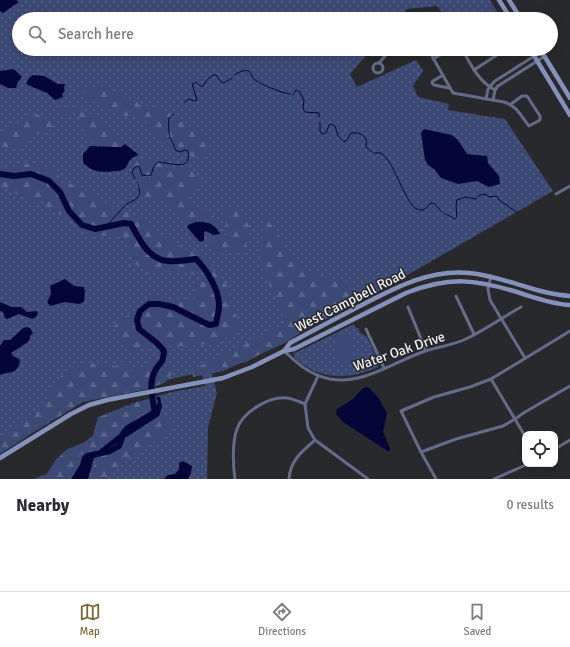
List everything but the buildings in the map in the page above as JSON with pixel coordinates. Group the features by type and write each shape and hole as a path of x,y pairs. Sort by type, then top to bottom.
{"main road":[{"path":"499,0 507,12"},
{"path":"509,0 517,12"},
{"path":"534,56 570,115"},
{"path":"545,56 570,98"},
{"name":"West Campbell Road","path":"284,351 290,343 304,335 398,287 414,280 432,275 450,272 491,276 545,292 570,296"},
{"name":"West Campbell Road","path":"0,458 82,408 107,400 232,375 284,351 294,349 399,296 424,286 458,281 473,281 543,300 570,305"},
{"path":"543,300 545,292"}],"street":[{"path":"379,64 385,56"},
{"path":"432,56 453,93 511,104 529,126 540,120 540,116 526,95 511,104"},
{"path":"433,59 439,56"},
{"path":"466,56 480,78 489,87 495,90"},
{"path":"474,70 495,56"},
{"path":"486,99 489,87 495,81 534,56"},
{"path":"493,100 495,90 498,86 545,56"},
{"path":"442,75 432,83 434,85 449,88"},
{"path":"556,194 570,186"},
{"path":"491,276 488,284 490,300 500,319 525,358"},
{"path":"456,296 474,334"},
{"path":"408,307 426,351"},
{"name":"Water Oak Drive","path":"284,351 300,366 318,376 331,379 352,379 371,374 426,351 464,340 521,307"},
{"path":"366,329 384,368"},
{"path":"436,479 420,452 401,411 434,397 470,387 491,379 570,331"},
{"path":"318,376 312,392 305,404 306,422 308,428 315,440 368,479"},
{"path":"491,379 522,431"},
{"path":"420,452 503,426 570,386"},
{"path":"235,479 235,436 237,427 245,415 260,406 280,398 290,399 305,404"},
{"path":"289,479 295,460 305,448 315,440"},
{"path":"558,447 570,440"},
{"path":"494,479 522,467"}],"green space":[{"path":"0,0 490,0 498,12 442,12 437,6 407,9 404,12 12,12 12,56 366,56 350,74 357,87 416,60 423,71 413,86 418,97 449,104 448,110 505,119 553,191 397,281 246,362 211,370 217,393 208,427 207,479 34,479 47,474 56,460 66,450 83,443 93,436 98,417 134,403 172,392 205,386 201,372 78,401 0,451"},
{"path":"104,86 146,106 162,109 207,137 210,148 205,156 194,158 179,150 168,148 159,140 145,120 136,116 123,116 112,111 87,98 79,88 87,90"},
{"path":"76,108 100,119 107,127 118,135 124,143 121,147 96,145 86,135 80,117 73,113 64,115 61,109"},
{"path":"36,114 52,123 52,129 32,135 17,150 0,147 0,135 27,116"},
{"path":"136,158 154,160 172,169 190,167 203,182 187,194 187,198 214,217 220,228 204,220 196,220 186,224 184,215 181,217 168,203 159,199 140,197 131,164"},
{"path":"19,164 44,167 56,173 60,177 62,183 68,182 79,189 88,191 112,206 132,214 145,222 156,233 174,241 182,249 200,253 213,267 197,275 179,272 148,274 147,268 133,264 128,248 128,238 122,236 96,236 85,234 62,215 54,213 50,210 42,199 33,203 0,185 0,176 13,178 32,177 50,184 62,199 70,215 85,229 94,231 114,227 106,225 98,227 83,223 71,210 63,192 53,181 45,177 33,172 1,173 0,166 10,168"},
{"path":"238,207 249,226 245,253 225,250 220,255 207,247 212,238 226,237 225,221 221,212 226,209"},
{"path":"264,210 293,260 310,271 324,277 352,283 354,298 285,343 223,371 193,377 192,370 285,324 278,302 260,265"},
{"path":"216,270 226,284 231,307 238,319 239,329 216,343 189,346 153,346 133,351 124,345 114,326 152,297 185,301 193,300 197,293 194,282"},
{"path":"354,324 356,328 359,328 359,332 367,337 379,363 378,367 355,375 333,376 312,370 303,365 294,357 294,353"},
{"path":"346,332 352,344 349,347 355,358 341,364 333,347 340,344 336,337"},
{"path":"148,361 158,361 160,370 164,370 168,363 174,370 166,382 149,389 83,402 0,454 0,440 48,399 48,392 69,367 94,363 116,366 123,362 130,370 145,367"},
{"path":"153,398 150,410 122,424 120,432 97,449 87,450 80,455 78,463 69,479 34,479 47,474 56,460 66,450 83,443 93,436 98,417 122,410 134,403"},
{"path":"161,416 174,421 168,433 119,465 107,479 90,479 96,459"}],"shaded area":[{"path":"0,0 16,0 19,2 3,13 0,11"},
{"path":"13,69 22,77 16,88 8,88 0,84 0,71"},
{"path":"33,75 44,76 58,84 65,84 65,91 62,94 63,97 55,100 47,93 28,85 26,83"},
{"path":"424,129 452,135 458,140 467,154 487,156 488,163 499,176 500,184 489,187 477,181 458,184 441,178 425,160 421,133"},
{"path":"125,144 139,155 132,158 123,170 101,172 90,168 83,163 83,154 90,146 121,147"},
{"path":"196,222 210,224 216,228 220,234 213,235 206,231 204,232 204,240 202,242 199,241 187,227 188,225"},
{"path":"65,279 74,286 84,287 84,302 79,304 65,302 50,306 47,302 51,294 50,286"},
{"path":"0,302 12,307 21,307 27,312 37,311 38,313 36,317 32,319 19,314 7,319 5,318 3,312 0,311"},
{"path":"26,327 30,328 33,333 28,342 11,353 20,361 17,369 13,372 0,375 0,346 4,340 10,340"},
{"path":"368,387 378,397 387,413 383,432 390,448 389,452 343,422 336,414 337,409 353,399 363,388"},
{"path":"156,397 160,397 162,407 159,416 94,458 88,479 71,479 80,465 82,457 86,453 98,451 122,432 127,425 150,412 158,402"},
{"path":"183,461 192,466 188,479 164,479 168,475 175,474 179,469 179,463"}],"waterway":[{"path":"234,75 239,72 249,71 254,79 261,83 276,90 290,94"},
{"path":"184,103 188,99 194,101 197,100 192,84 196,82 200,86 203,86 213,75 216,75 221,82 224,83 232,78"},
{"path":"293,95 296,90 300,92 304,100 303,109 305,112 319,113 319,117"},
{"path":"135,179 132,172 135,167 139,166 142,175 148,176 151,175 154,166 158,162 179,165 187,162 188,151 185,150 180,152 175,150 170,137 169,118 174,114"},
{"path":"320,122 320,131 322,134 326,133 329,125 331,124 335,126 338,136 344,142 351,133 358,133 362,135 365,138 366,147 372,152"},
{"path":"374,153 380,153 391,164 410,203 421,210 431,203 434,203 442,212"},
{"path":"0,174 14,176 31,174 49,181 60,192 69,211 82,225 95,229 124,223 131,224 145,248 155,257 161,260 171,261 196,259 208,274 215,287 218,299 219,307 216,324 209,325 173,307 159,304 149,304 140,311 137,320 139,329 157,343 164,351 162,361 155,371 152,381 155,413 153,414"},
{"path":"105,227 127,204 138,197 140,192 137,182"},
{"path":"444,213 455,219 457,217 457,200 465,197 476,199 480,195 485,194 489,197 497,196 499,200 518,213"},
{"path":"93,455 110,451 119,446 124,432"}]}
